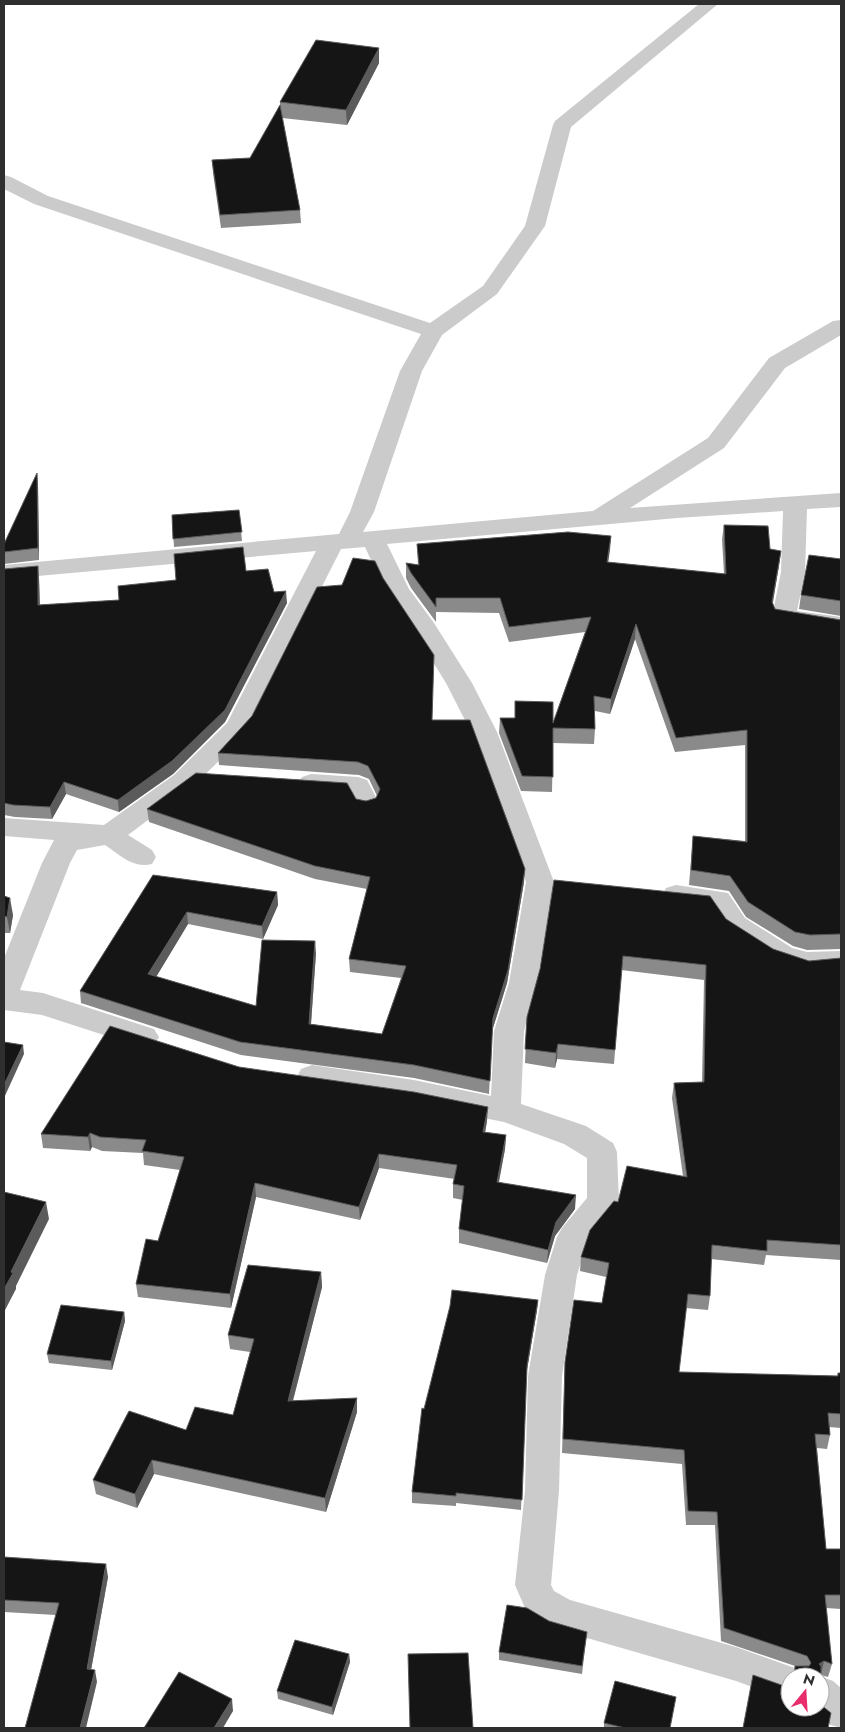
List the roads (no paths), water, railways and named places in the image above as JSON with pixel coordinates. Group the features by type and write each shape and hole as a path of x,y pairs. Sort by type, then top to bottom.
{"street":[{"path":"4,993 56,863 67,842 109,835 190,774 238,728 340,542 362,512 411,371 433,331 490,290 536,226 562,124 709,4"},
{"path":"4,181 41,200 433,331"},
{"path":"599,518 716,442 777,363 841,326"},
{"path":"4,572 599,518 841,500"},
{"path":"795,503 792,572 784,617 841,625"},
{"path":"373,539 397,590 425,629 459,683 484,732 540,882 523,983 509,1031 506,1111"},
{"path":"190,774 219,776"},
{"path":"288,781 358,786 366,803"},
{"path":"4,827 109,835 142,857"},
{"path":"540,882 570,884"},
{"path":"649,892 718,900 735,925 782,955 807,963 841,961"},
{"path":"4,999 43,1004 168,1044"},
{"path":"279,1073 414,1092 506,1111 575,1135 602,1152 604,1202 573,1237 561,1274 545,1376 542,1491 533,1585 541,1603 562,1615 736,1664 780,1679"},
{"path":"830,1702 841,1711"}]}
